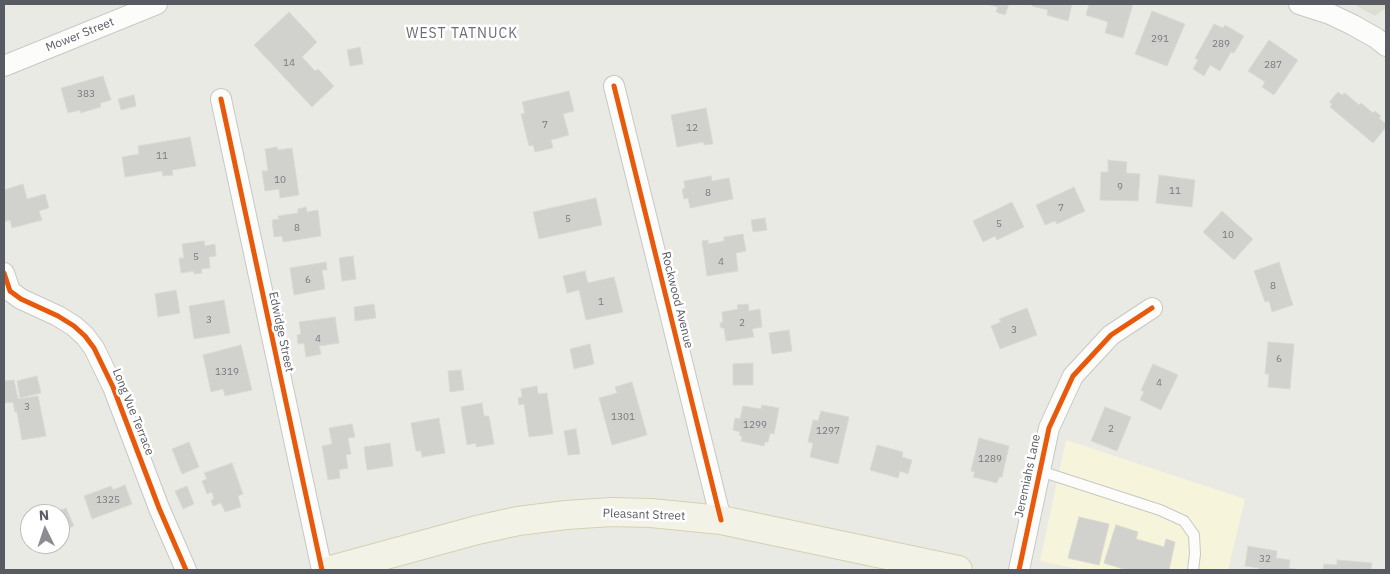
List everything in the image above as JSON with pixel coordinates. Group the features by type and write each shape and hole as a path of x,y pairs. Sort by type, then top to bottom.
{"main road":[{"name":"Pleasant Street","path":"331,570 476,530 527,520 611,512 651,513 722,520 958,570"}],"street":[{"name":"Mower Street","path":"4,66 157,4"},
{"path":"1299,4 1330,14 1353,25 1386,46"},
{"name":"Rockwood Avenue","path":"614,86 722,520"},
{"name":"Edwidge Street","path":"221,99 322,570"},
{"name":"Long Vue Terrace","path":"4,273 10,291 21,299 58,316 74,326 94,348 113,386 159,508 186,570"},
{"name":"Jeremiahs Lane","path":"1019,570 1049,428 1073,376 1111,335 1152,308"}],"lane":[{"path":"1040,471 1160,510 1184,521 1194,534 1195,554 1193,570"}],"shaded area":[{"path":"1353,4 1386,4 1386,8 1375,16"},
{"path":"1066,440 1245,499 1228,570 1082,570 1040,561"}],"building":[{"path":"986,4 1009,4 1005,15 996,12 998,7"},
{"path":"1032,4 1072,4 1068,21 1047,15 1048,10 1032,6"},
{"path":"1089,4 1133,4 1123,38 1105,33 1108,22 1086,15"},
{"path":"1152,11 1185,24 1167,66 1135,54"},
{"path":"289,12 317,42 302,57 315,71 318,69 334,86 312,107 254,45"},
{"path":"1214,24 1223,28 1225,25 1244,36 1234,53 1231,52 1220,71 1210,65 1204,76 1193,69 1198,60 1195,58"},
{"path":"1269,40 1298,60 1274,95 1262,87 1265,82 1248,71"},
{"path":"360,47 363,64 350,66 347,50"},
{"path":"103,76 111,100 100,103 101,107 80,113 80,110 68,113 61,88"},
{"path":"569,91 574,111 563,114 569,135 551,140 553,148 535,152 533,145 529,146 521,114 525,113 522,102"},
{"path":"1338,92 1342,95 1345,93 1359,105 1361,103 1373,113 1375,111 1381,116 1379,118 1386,124 1386,127 1373,143 1330,107 1332,104 1329,102"},
{"path":"134,95 136,106 121,110 118,99"},
{"path":"706,108 713,144 704,145 703,142 677,147 671,115"},
{"path":"190,137 196,166 172,170 173,175 163,176 162,171 125,177 122,157 139,154 138,146"},
{"path":"277,147 278,150 292,148 299,195 280,198 279,189 265,191 262,171 268,171 265,149"},
{"path":"1108,160 1127,162 1126,173 1140,174 1138,201 1100,200 1101,172 1108,172"},
{"path":"1159,175 1195,180 1192,207 1156,203"},
{"path":"711,176 712,181 729,178 733,199 690,208 688,198 684,199 682,189 685,188 684,181"},
{"path":"23,184 27,199 45,194 49,208 39,211 42,220 12,228 10,220 4,222 4,190"},
{"path":"1074,187 1085,211 1057,224 1055,221 1045,225 1036,205"},
{"path":"596,198 602,225 539,239 533,212"},
{"path":"1012,202 1024,227 997,240 995,236 983,242 973,221"},
{"path":"306,207 307,212 318,210 321,236 283,242 282,236 274,237 272,220 279,219 278,216 298,213 298,209"},
{"path":"1222,211 1253,239 1234,260 1203,232"},
{"path":"765,218 767,230 753,232 751,220"},
{"path":"743,234 746,251 736,253 738,271 707,276 702,241 708,240 708,244 724,241 724,237"},
{"path":"204,241 205,246 215,244 216,256 209,257 210,268 201,269 202,273 194,274 194,271 181,273 179,258 184,258 182,244"},
{"path":"353,256 356,279 342,281 339,258"},
{"path":"326,262 327,270 322,270 325,289 294,295 290,268"},
{"path":"1279,262 1293,305 1272,312 1269,301 1265,302 1254,271"},
{"path":"585,271 588,283 614,277 623,312 586,320 579,290 567,293 563,276"},
{"path":"176,290 180,313 158,317 155,294"},
{"path":"224,300 230,333 194,339 189,306"},
{"path":"374,304 376,318 355,321 354,307"},
{"path":"748,304 749,311 760,309 762,327 752,329 754,337 726,341 724,328 721,328 720,323 723,322 722,312 738,309 737,305"},
{"path":"1027,308 1037,335 1000,349 991,326 1001,322 999,319"},
{"path":"335,317 339,343 319,346 321,354 306,357 304,343 298,344 297,335 301,334 299,322"},
{"path":"789,330 792,351 772,354 769,333"},
{"path":"1268,342 1294,344 1290,389 1268,387 1269,374 1265,374"},
{"path":"590,344 594,364 574,369 570,349"},
{"path":"241,345 252,390 225,396 223,389 211,392 203,355"},
{"path":"753,363 753,385 733,385 733,364"},
{"path":"1153,364 1178,375 1161,410 1140,400 1144,392 1141,390"},
{"path":"461,370 464,390 450,392 448,371"},
{"path":"37,376 41,393 20,398 17,381"},
{"path":"14,380 18,399 38,396 46,436 22,440 17,412 15,412 13,402 4,403 4,381"},
{"path":"632,382 647,435 612,445 599,398 617,393 615,387"},
{"path":"537,386 538,394 547,393 553,434 529,437 524,404 519,405 518,398 522,397 521,389"},
{"path":"482,403 484,416 489,416 494,444 476,447 476,443 467,445 461,407"},
{"path":"762,405 779,408 774,434 770,433 768,442 765,442 764,446 741,441 742,436 739,435 740,432 733,430 735,418 740,419 743,406 761,409"},
{"path":"1105,407 1131,417 1117,451 1091,441"},
{"path":"821,411 849,417 838,464 810,457 813,443 808,442 813,420 818,421"},
{"path":"439,418 445,453 422,457 421,451 416,451 411,423"},
{"path":"352,424 355,437 348,438 351,454 346,455 348,468 339,470 340,478 328,480 322,446 332,444 329,428"},
{"path":"576,429 580,454 568,455 564,431"},
{"path":"979,438 1009,446 1002,477 999,477 997,483 973,477 975,472 971,471"},
{"path":"189,442 199,467 182,474 172,449"},
{"path":"390,443 393,466 367,470 364,447"},
{"path":"877,445 903,452 902,457 912,460 908,474 900,471 898,478 870,470"},
{"path":"232,463 243,494 238,496 241,507 225,512 221,503 213,506 211,500 214,499 212,492 207,494 202,481 207,479 204,473"},
{"path":"125,485 132,504 92,519 84,496 111,486 113,490"},
{"path":"187,486 194,504 183,509 175,491"},
{"path":"70,517 74,526 70,528"},
{"path":"1079,517 1109,524 1099,565 1068,558"},
{"path":"1116,525 1138,532 1136,539 1164,547 1166,539 1175,542 1169,570 1127,570 1104,563"},
{"path":"1248,546 1277,551 1276,558 1290,560 1289,568 1301,570 1259,570 1259,568 1245,566"},
{"path":"1337,560 1372,563 1371,570 1323,570 1324,564 1337,565"}],"cycle path":[{"path":"614,86 721,520"},
{"path":"221,99 322,570"},
{"path":"4,273 10,291 21,299 58,316 74,326 94,348 113,387 159,508 186,570"},
{"path":"1019,570 1049,428 1073,376 1111,335 1152,308"}],"district":[{"name":"WEST TATNUCK","path":"462,34"}]}
